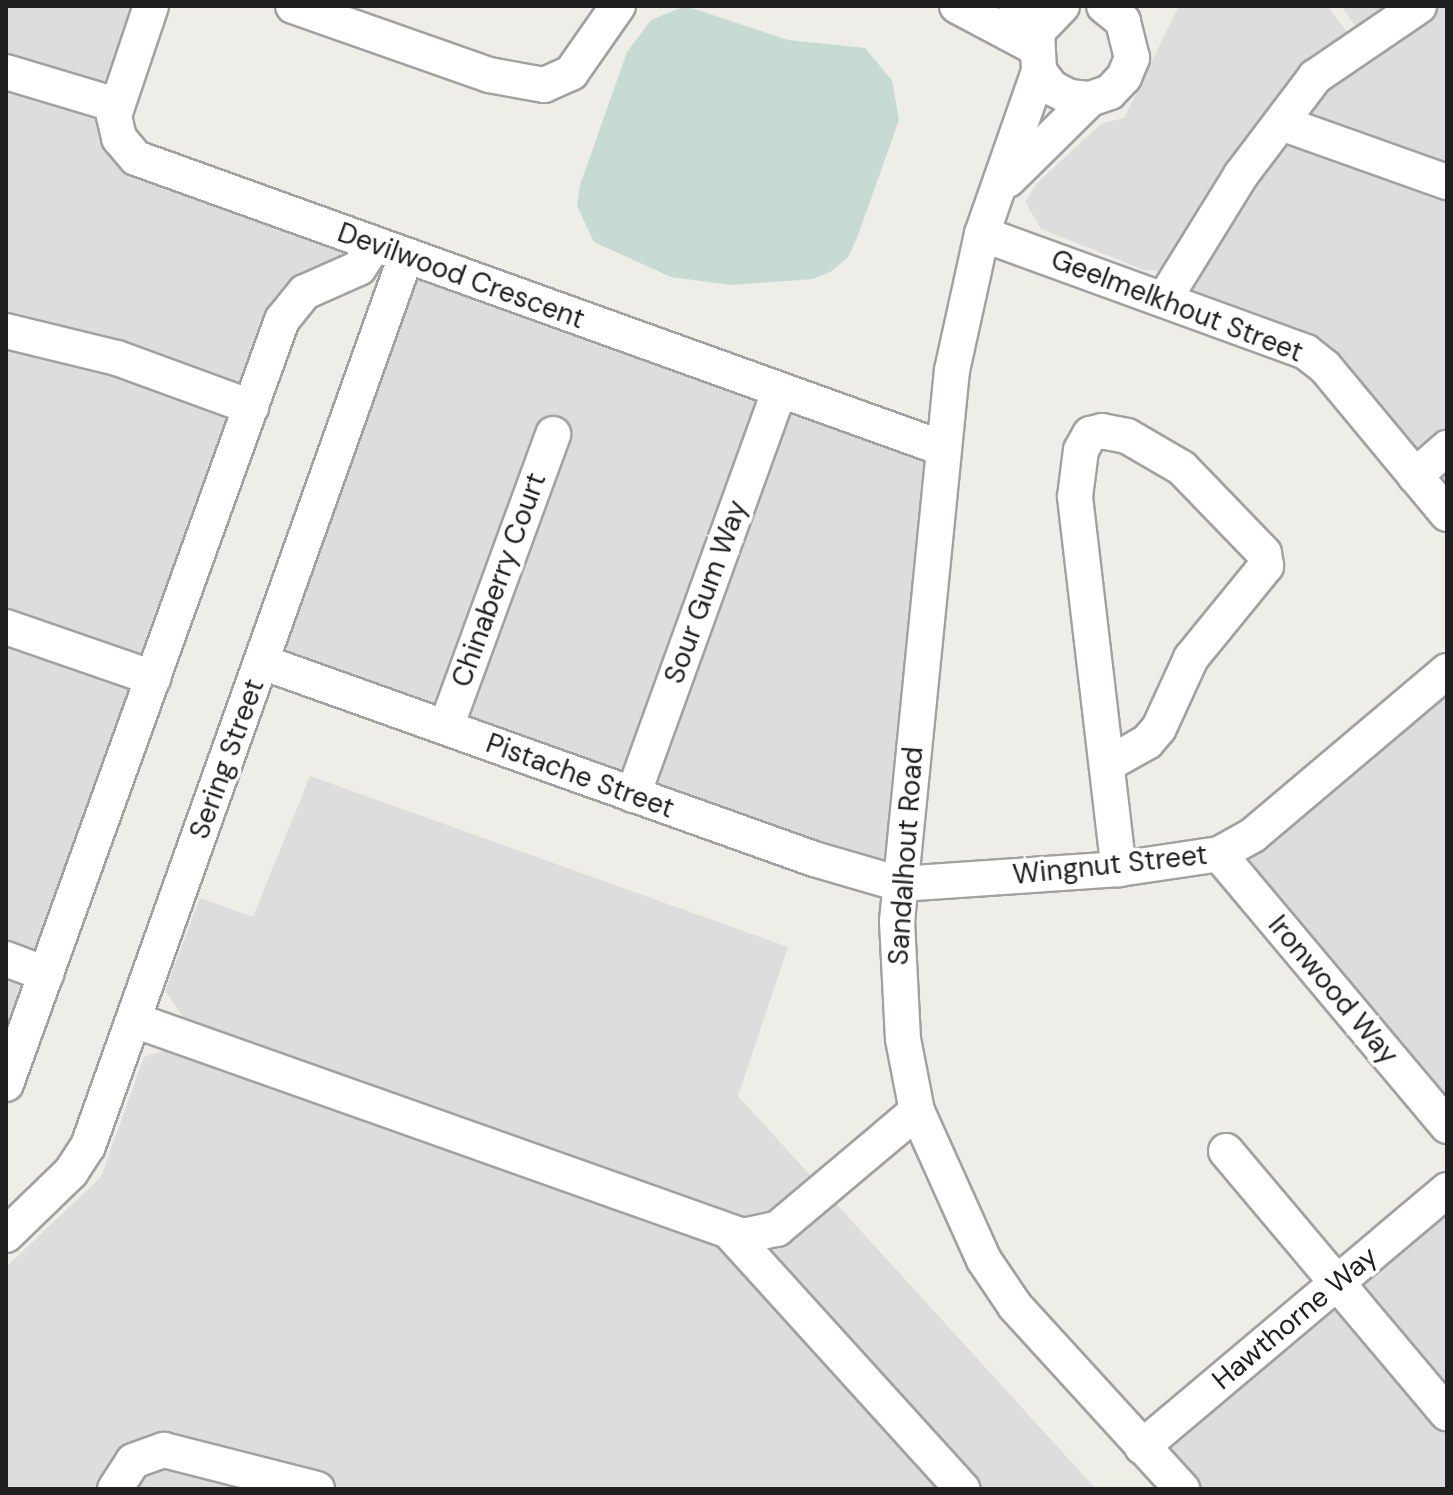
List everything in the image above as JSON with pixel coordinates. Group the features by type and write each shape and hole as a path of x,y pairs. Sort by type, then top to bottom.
{"street":[{"path":"6,72 116,105 151,6"},
{"path":"293,6 489,75 544,85 571,73 618,6"},
{"path":"957,6 1036,59 1052,88 1070,97 1090,99 1110,92 1124,77 1132,58 1131,38 1123,21 1104,6"},
{"path":"1016,6 1060,7"},
{"path":"1131,38 1143,6"},
{"path":"1165,298 1194,246 1315,77 1419,6"},
{"path":"999,189 1045,19 1060,7"},
{"path":"999,189 1090,99"},
{"name":"Devilwood Crescent","path":"116,105 119,138 136,158 942,448"},
{"path":"1281,123 1447,182"},
{"name":"Sandalhout Road","path":"999,189 982,234 959,334 942,448 900,884 897,979 917,1111 958,1210 999,1283 1182,1489"},
{"name":"Geelmelkhout Street","path":"982,234 1165,298 1316,358 1447,514"},
{"path":"6,1084 288,309 314,286 352,274 374,245"},
{"name":"Sering Street","path":"6,1235 81,1158 134,1020 406,256"},
{"path":"6,331 117,358 251,407"},
{"name":"Sour Gum Way","path":"633,795 780,390"},
{"path":"1108,764 1147,742 1159,728 1191,658 1266,566 1264,553 1182,468 1127,436 1102,431 1090,434 1081,450 1075,497 1119,869"},
{"name":"Chinaberry Court","path":"446,727 553,434"},
{"path":"1415,476 1447,448"},
{"path":"6,627 153,678"},
{"name":"Pistache Street","path":"262,662 867,878 900,884"},
{"name":"Wingnut Street","path":"900,884 1119,869 1219,854 1253,835 1447,671"},
{"name":"Ironwood Way","path":"1219,854 1447,1126"},
{"path":"6,959 46,974"},
{"path":"134,1020 732,1235 754,1236 777,1229 917,1111"},
{"path":"1226,1151 1447,1413"},
{"name":"Hawthorne Way","path":"1142,1447 1447,1190"},
{"path":"732,1235 962,1489"},
{"path":"115,1489 133,1461 164,1450 317,1489"}],"shaded area":[{"path":"6,6 148,6 117,139 371,246 311,286 6,1079"},
{"path":"1179,6 1327,6 1352,38 1303,74 1161,271 1144,270 1041,229 1025,202 1036,184 1102,123 1124,118"},
{"path":"1341,6 1447,6 1447,516 1324,368 1162,299 1365,40"},
{"path":"407,258 942,449 899,882 263,662"},
{"path":"1447,669 1447,1127 1218,853"},
{"path":"310,776 788,947 738,1096 1096,1489 6,1489 6,1267 101,1177 144,1057 170,1049 182,1015 165,991 200,898 253,917"},
{"path":"1447,1188 1447,1489 1180,1489 1140,1447"}],"green space":[{"path":"685,6 788,40 865,48 892,80 899,120 857,238 848,257 832,271 813,279 731,285 671,277 594,242 577,206 580,185 627,52 651,20"}]}
